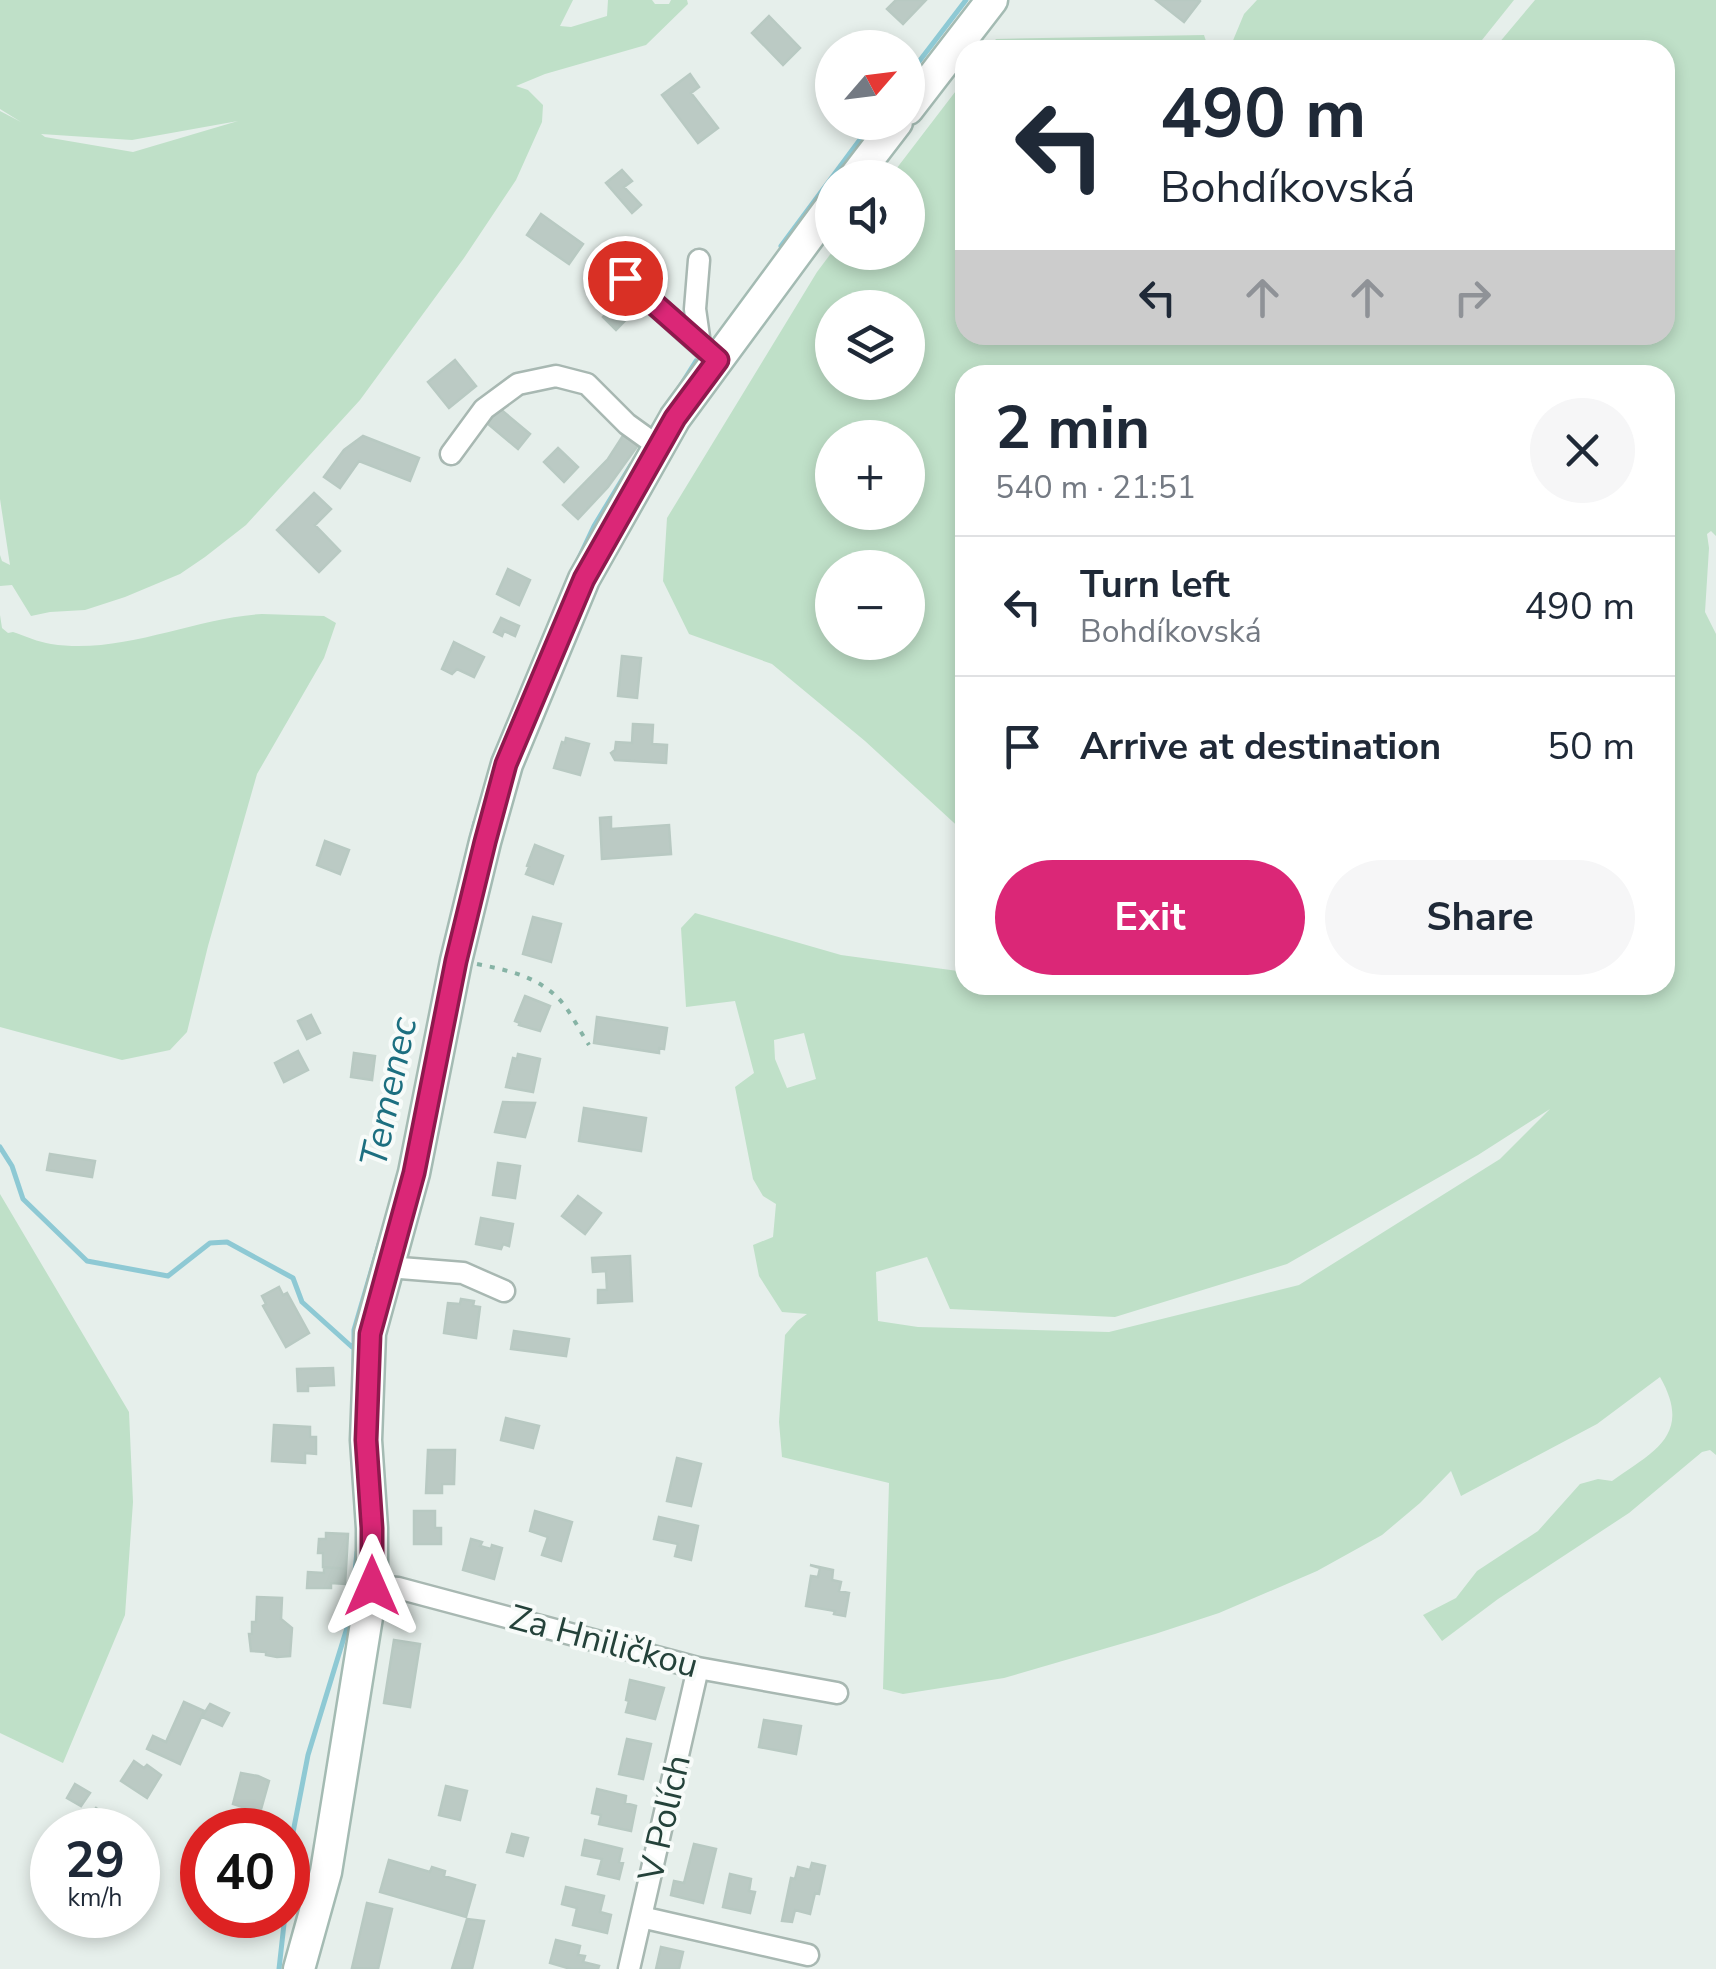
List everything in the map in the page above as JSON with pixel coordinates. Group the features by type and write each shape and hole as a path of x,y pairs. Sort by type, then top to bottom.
{"street":[{"path":"961,40 992,0"},
{"path":"925,87 955,48"},
{"path":"868,160 883,140"},
{"path":"299,1969 326,1872 372,1586 366,1440 370,1334 414,1173 456,961 506,764 584,579 651,442 675,418 709,352 815,225"},
{"path":"700,260 695,309 709,352"},
{"path":"625,278 709,352"},
{"path":"451,454 484,409 518,384 556,376 586,384 651,442"},
{"path":"388,1267 463,1273 504,1291"},
{"name":"Za Hniličkou","path":"372,1586 398,1588 698,1668 838,1693"},
{"name":"V Polích","path":"629,1969 698,1668"},
{"path":"641,1917 808,1955"}],"path":[{"path":"456,961 509,970 536,981 560,999 589,1045"}],"green space":[{"path":"0,0 573,0 560,26 571,27 607,16 608,0 669,4 671,0 687,0 688,4 646,45 516,86 528,90 543,105 542,122 516,180 360,400 246,525 205,557 180,574 85,610 31,616 12,585 0,586 0,555 10,565 0,499 0,111 21,122 0,109","holes":["238,121 133,152 41,134 132,140"]},
{"path":"1257,0 1514,0 1482,40 1233,40 1244,14"},
{"path":"1535,0 1716,0 1716,536 1711,531 1707,534 1705,612 1716,634 1716,1455 1710,1450 1702,1452 1629,1513 1498,1599 1442,1641 1423,1615 1456,1598 1477,1571 1538,1531 1580,1484 1598,1479 1612,1481 1664,1440 1672,1414 1660,1377 1597,1424 1461,1496 1451,1471 1382,1535 1317,1571 1219,1613 1004,1678 903,1694 883,1689 889,1483 782,1457 779,1422 785,1335 807,1314 782,1312 759,1276 753,1245 773,1237 776,1204 763,1196 753,1179 735,1087 754,1073 735,1001 686,1007 681,928 695,913 841,955 955,971 955,995 1675,995 1675,365 955,365 955,824 865,741 772,664 689,634 663,581 667,518 817,272 925,270 925,160 903,160 918,140 925,140 925,131 955,92 955,345 1675,345 1675,40 1501,40","holes":["804,1033 816,1079 787,1088 775,1059 774,1040","1550,1109 1500,1159 1299,1285 1109,1332 918,1327 878,1321 876,1272 927,1257 950,1309 1115,1317 1287,1264 1478,1155"]},
{"path":"1204,35 1206,40 995,40"},
{"path":"262,614 324,616 336,623 324,658 257,774 187,1032 170,1050 122,1060 0,1027 0,615 2,628 8,633 78,646 105,645"},
{"path":"0,1194 129,1412 133,1502 125,1615 63,1763 0,1733"}],"building":[{"path":"896,0 926,0 903,24 887,9"},
{"path":"1156,0 1199,0 1200,1 1184,22"},
{"path":"769,16 800,48 783,65 752,33"},
{"path":"690,74 699,87 691,93 718,128 698,143 662,95"},
{"path":"622,170 632,181 624,187 641,205 632,213 606,183"},
{"path":"541,214 583,244 569,264 527,235"},
{"path":"626,293 642,303 616,330 603,317"},
{"path":"455,360 476,386 449,408 428,382"},
{"path":"499,408 530,434 518,449 487,423"},
{"path":"626,431 641,441 608,487 578,519 563,505 608,459"},
{"path":"363,436 419,458 410,481 359,461 340,488 324,477 344,450"},
{"path":"558,448 578,467 564,482 544,462"},
{"path":"314,493 331,509 315,525 340,551 319,572 277,530"},
{"path":"508,569 530,580 519,605 497,594"},
{"path":"501,618 519,626 515,636 494,632"},
{"path":"454,642 484,657 474,677 457,669 452,674 442,669"},
{"path":"622,656 641,658 637,698 618,696"},
{"path":"633,724 653,725 652,744 667,745 666,763 615,760 611,753 616,742 632,743"},
{"path":"566,738 589,744 580,775 554,768"},
{"path":"611,817 611,829 669,825 671,854 602,859 600,818"},
{"path":"325,841 349,850 340,874 317,865"},
{"path":"535,845 563,856 553,884 526,874"},
{"path":"533,917 561,924 551,962 523,954"},
{"path":"525,996 550,1006 540,1031 515,1021"},
{"path":"311,1015 320,1033 307,1039 298,1021"},
{"path":"597,1017 667,1028 664,1049 659,1048 659,1053 594,1043"},
{"path":"298,1051 308,1070 284,1082 275,1063"},
{"path":"354,1053 375,1056 372,1080 351,1077"},
{"path":"518,1054 540,1059 533,1092 506,1087 513,1058 517,1059"},
{"path":"503,1102 535,1103 525,1137 495,1132"},
{"path":"584,1108 646,1118 641,1151 579,1141"},
{"path":"50,1154 95,1161 92,1177 47,1170"},
{"path":"498,1163 520,1166 515,1198 493,1195"},
{"path":"578,1196 601,1213 585,1234 562,1216"},
{"path":"481,1218 513,1224 509,1246 503,1244 501,1249 476,1244"},
{"path":"630,1256 632,1301 598,1303 598,1290 607,1290 606,1271 593,1272 592,1258"},
{"path":"279,1287 283,1295 287,1293 309,1333 286,1347 263,1306 266,1304 262,1296"},
{"path":"461,1299 474,1301 473,1306 480,1307 476,1338 444,1333 448,1303 460,1304"},
{"path":"514,1331 569,1339 566,1356 511,1349"},
{"path":"333,1368 334,1385 308,1386 308,1391 298,1391 297,1369"},
{"path":"506,1418 539,1426 533,1448 501,1440"},
{"path":"274,1425 310,1427 310,1437 316,1437 316,1454 305,1453 305,1463 272,1461"},
{"path":"428,1450 455,1450 454,1484 442,1484 442,1493 426,1493"},
{"path":"677,1458 701,1464 691,1506 667,1501"},
{"path":"414,1511 435,1511 435,1528 441,1528 441,1544 414,1544"},
{"path":"535,1511 572,1522 561,1561 542,1555 548,1537 530,1531"},
{"path":"659,1517 698,1526 691,1560 675,1556 678,1544 654,1539"},
{"path":"326,1533 348,1534 346,1569 323,1567 319,1539 326,1539"},
{"path":"471,1539 482,1542 480,1546 502,1548 494,1579 463,1570"},
{"path":"810,1565 833,1570 832,1580 841,1582 839,1591 849,1593 845,1616 806,1606 811,1576 818,1577 820,1568"},
{"path":"324,1567 346,1569 345,1584 307,1588 308,1572 324,1573"},
{"path":"257,1597 282,1598 281,1619 292,1628 290,1656 251,1651 249,1634 252,1622 256,1622"},
{"path":"394,1640 420,1644 410,1707 384,1703"},
{"path":"630,1680 664,1688 655,1719 626,1712"},
{"path":"184,1702 204,1711 180,1764 147,1749 153,1736 166,1742"},
{"path":"210,1704 229,1713 222,1726 202,1717"},
{"path":"764,1720 801,1726 796,1754 759,1747"},
{"path":"627,1739 651,1744 643,1779 619,1774"},
{"path":"134,1761 161,1775 147,1798 121,1781"},
{"path":"241,1773 269,1781 261,1808 233,1804"},
{"path":"75,1784 90,1793 81,1806 67,1798"},
{"path":"446,1786 467,1791 460,1820 439,1815"},
{"path":"597,1789 626,1796 625,1803 636,1806 631,1831 599,1824 601,1815 592,1813"},
{"path":"512,1834 528,1838 523,1856 507,1852"},
{"path":"585,1840 622,1849 619,1879 598,1874 602,1859 582,1855"},
{"path":"694,1844 716,1849 703,1903 671,1895 674,1881 684,1883"},
{"path":"389,1860 430,1872 432,1867 445,1871 444,1876 475,1885 466,1917 380,1892"},
{"path":"812,1863 825,1866 810,1914 795,1910 792,1922 782,1921 791,1878 795,1879 798,1867 810,1870"},
{"path":"730,1874 751,1879 749,1891 755,1892 750,1913 723,1907"},
{"path":"566,1887 604,1896 600,1912 611,1915 607,1933 573,1925 577,1908 562,1904"},
{"path":"367,1903 392,1909 378,1969 352,1968"},
{"path":"467,1919 484,1921 472,1969 452,1969"},
{"path":"556,1940 580,1946 578,1955 585,1956 583,1962 599,1966 598,1969 571,1969 550,1963"},
{"path":"661,1947 683,1952 679,1969 656,1969"}],"waterway":[{"name":"Temenec","path":"925,54 966,0"},
{"name":"Temenec","path":"781,246 860,140"},
{"name":"Temenec","path":"679,388 696,361"},
{"name":"Temenec","path":"578,560 631,465"},
{"name":"Temenec","path":"460,884 475,822"},
{"path":"0,1147 12,1166 23,1199 87,1261 168,1276 210,1243 227,1242 293,1278 302,1302 352,1347"},
{"name":"Temenec","path":"354,1376 354,1330 380,1241"},
{"name":"Temenec","path":"298,1808 308,1755 350,1618 357,1552"},
{"name":"Temenec","path":"279,1969 282,1938"}],"route":[{"path":"372,1586 366,1440 370,1334 414,1173 456,961 506,764 584,579 675,418 718,360 625,278"}]}
